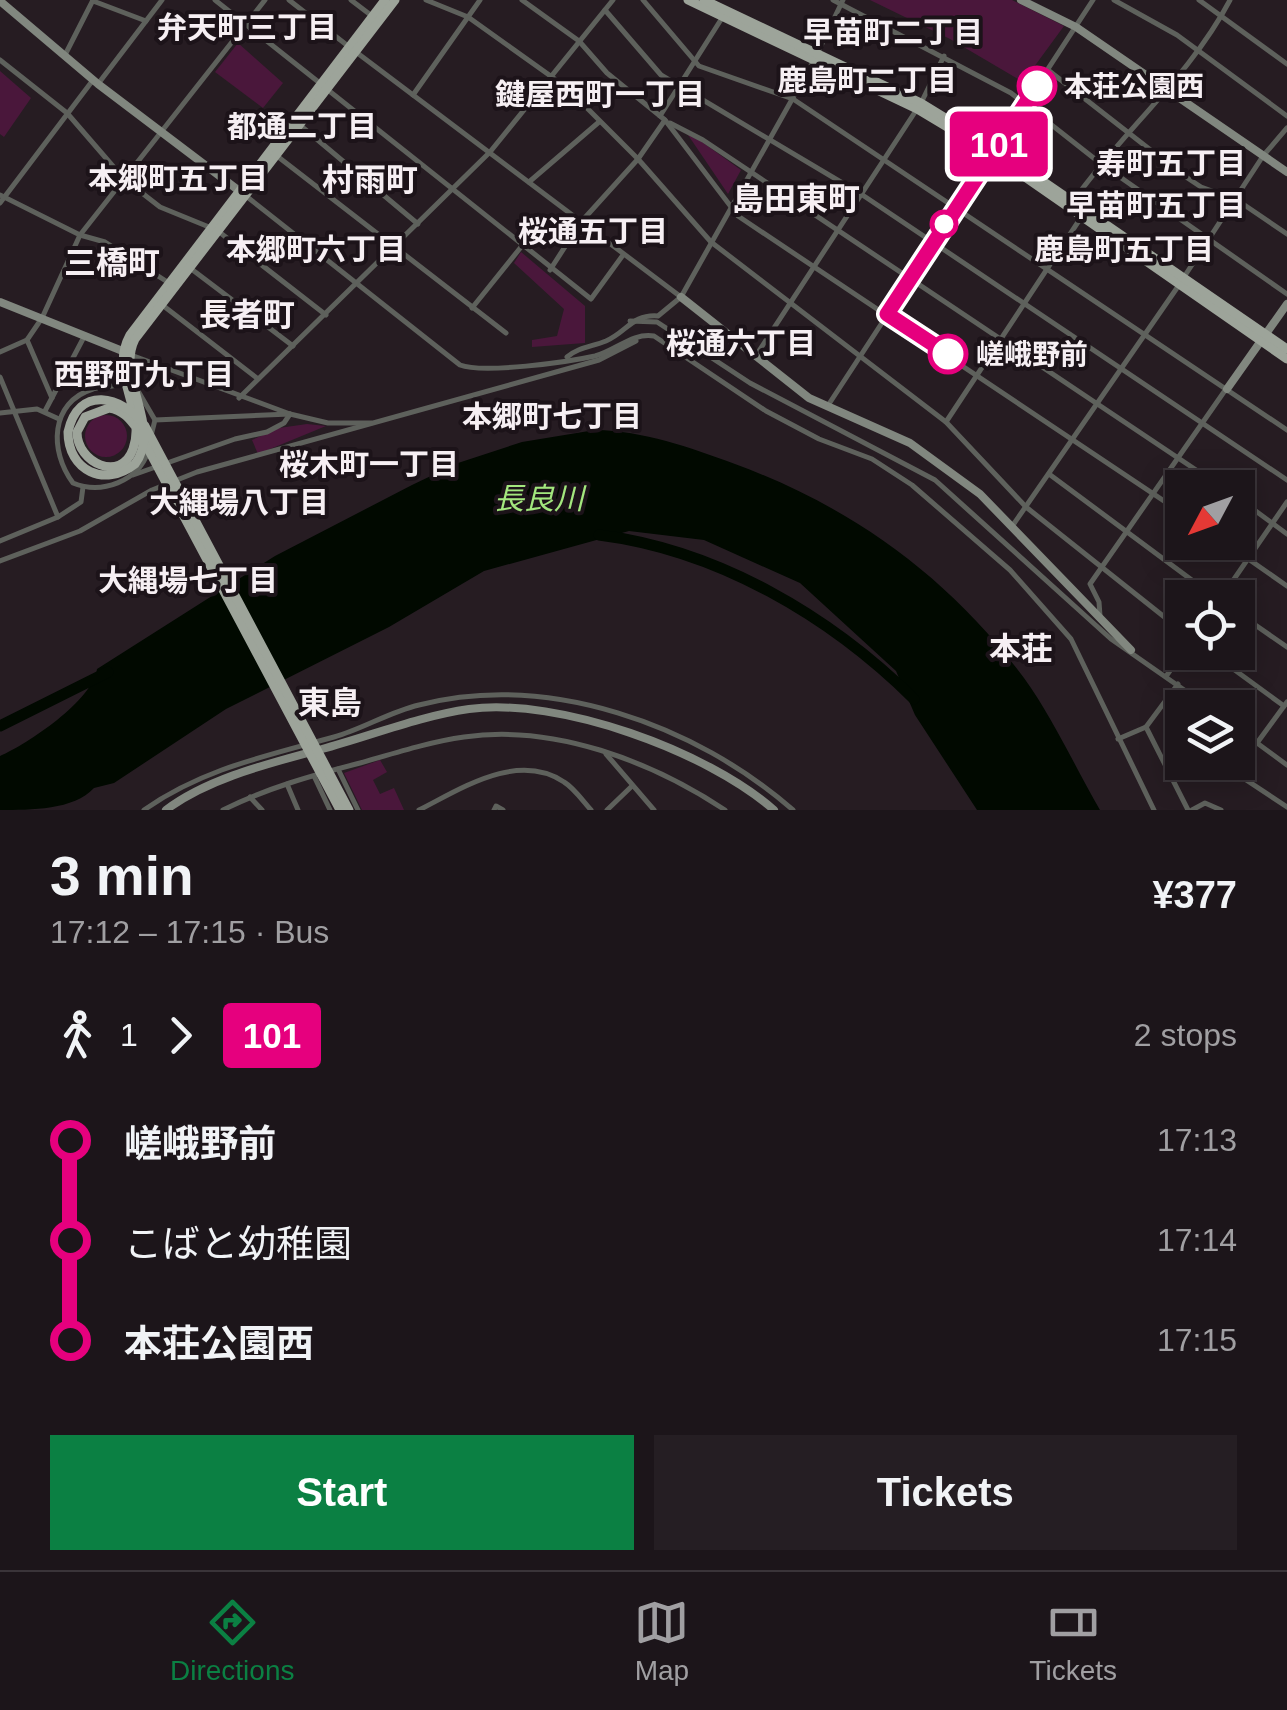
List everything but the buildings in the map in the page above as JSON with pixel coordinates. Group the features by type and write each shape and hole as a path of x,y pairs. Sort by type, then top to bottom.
{"main road":[{"path":"353,50 385,0"},
{"path":"349,810 145,426 120,402 100,399 74,416 72,440 81,467 97,475 120,474 135,464 142,452 143,420 128,381 130,335 395,0"},
{"path":"688,0 816,55"},
{"path":"709,1 919,106 994,151 1261,336 1287,359"},
{"path":"242,193 277,156 325,87"},
{"path":"1072,204 1082,216 1182,280"},
{"path":"127,353 215,230"},
{"path":"1261,336 1287,349"},
{"path":"72,440 81,422 100,409 117,410 138,430 340,810"}],"street":[{"path":"64,56 93,0 146,21"},
{"path":"162,0 1,198 80,235 106,242 172,285"},
{"path":"215,0 591,299 624,255"},
{"path":"0,352 26,340 42,318 80,235 265,0"},
{"path":"289,0 755,357 827,407 910,443 980,494 1131,650"},
{"path":"351,0 372,16"},
{"path":"426,0 468,17 554,77 638,158 711,242 946,422 1026,506 1165,618"},
{"path":"413,95 480,0"},
{"path":"522,0 579,41 607,72 664,120 738,216 1165,501"},
{"path":"239,398 490,152 613,0"},
{"path":"643,0 699,66 793,99 957,205 1287,430"},
{"path":"833,0 1026,103 1100,163 1169,207 1209,242 1287,294"},
{"path":"1020,0 1076,27 1287,172"},
{"path":"827,407 1093,0"},
{"path":"1114,0 1196,50 1287,116"},
{"path":"1199,0 1287,64"},
{"path":"1072,204 1125,132 1168,93 1230,0"},
{"path":"0,1 96,82 471,369 596,356 642,335 660,339 720,385 819,439 872,459 972,534 1061,624 1154,810"},
{"path":"564,359 577,349 608,340 630,321 658,316 681,298 793,99 842,2"},
{"path":"604,10 639,52 678,86 770,136 861,194 1287,480"},
{"path":"550,270 581,222 638,158 664,120 678,86 722,17"},
{"path":"755,357 919,106 944,56"},
{"path":"0,60 67,113 124,179 160,207 215,230 326,314"},
{"path":"1048,70 1201,187 1238,200 1287,234"},
{"path":"664,120 682,126 1197,470"},
{"path":"529,182 600,122"},
{"path":"300,125 418,224"},
{"path":"1013,525 1238,200 1264,156 1287,128"},
{"path":"277,156 506,333"},
{"path":"946,422 1082,216"},
{"path":"472,308 521,247"},
{"path":"190,268 293,346"},
{"path":"0,302 239,398 328,424 372,423"},
{"path":"162,304 258,379"},
{"path":"1100,616 1099,602 1090,584 1287,304"},
{"path":"630,321 657,322 750,384 936,480 1111,639 1186,690"},
{"path":"45,411 86,335"},
{"path":"0,562 80,531 152,490 197,472 599,360 621,352 642,335"},
{"path":"26,340 52,398"},
{"path":"0,377 58,517"},
{"path":"133,475 148,456 154,420 128,381 82,394 59,418 57,454 73,483 83,487 97,488 267,432 284,424 290,414"},
{"path":"0,413 45,411 59,418"},
{"path":"154,420 290,414"},
{"path":"1049,474 1194,580"},
{"path":"0,541 58,517 81,502 83,487"},
{"path":"1255,548 1287,502"},
{"path":"1255,510 1287,534"},
{"path":"1248,560 1287,586"},
{"path":"1255,625 1287,647"},
{"path":"1167,674 1170,670"},
{"path":"1236,670 1286,704 1256,743 1287,765"},
{"path":"1118,739 1146,727 1178,684"},
{"path":"144,810 210,772 356,731 416,706 492,695 562,701 654,726 727,761 792,810"},
{"path":"166,810 208,786 292,757 468,709 512,707 589,718 723,772 774,810"},
{"path":"1146,727 1165,766"},
{"path":"223,810 338,768 431,744 492,735 605,752 656,770 724,810"},
{"path":"605,752 654,810"},
{"path":"338,768 358,810"},
{"path":"419,810 495,771 546,775 565,782 591,810"},
{"path":"314,776 330,810"},
{"path":"1173,780 1190,810 1205,803 1221,810"},
{"path":"1246,780 1287,807"},
{"path":"287,784 298,810"},
{"path":"607,810 632,786"},
{"path":"250,797 262,810"},
{"path":"494,810 496,806 502,810"}],"shaded area":[{"path":"870,0 1012,0 1064,26 1023,82 950,39"},
{"path":"238,43 283,83 263,108 215,72"},
{"path":"0,71 31,98 4,137 0,134"},
{"path":"684,129 741,170 728,194"},
{"path":"521,252 585,306 585,343 532,347 532,340 557,336 564,309 514,263"},
{"path":"106,415 121,421 127,436 121,451 106,457 91,451 85,436 91,421"},
{"path":"326,426 258,454 252,440 279,428"},
{"path":"380,760 387,772 373,780 380,794 394,788 404,810 362,810 344,773"}],"water":[{"name":"長良川","path":"595,430 683,446 778,481 819,501 895,549 964,608 1024,678 1100,810 977,810 915,715 896,671 800,583 704,540 629,531 484,571 389,627 226,709 114,783 94,788 64,805 0,810 0,756 26,742 72,707 93,681 97,669 275,556 412,485 458,463 522,442"}],"waterway":[{"name":"長良川","path":"599,535 687,555 770,592 846,640 914,699"},
{"name":"長良川","path":"0,726 108,672"}],"bus line":[{"name":"101","path":"948,354 887,314 1037,86"}],"place":[{"name":"本荘公園西","path":"1037,86"},
{"name":"嵯峨野前","path":"948,354"}],"district":[{"name":"弁天町三丁目","path":"247,27"},
{"name":"早苗町二丁目","path":"893,32"},
{"name":"鹿島町二丁目","path":"867,80"},
{"name":"鍵屋西町一丁目","path":"600,94"},
{"name":"都通二丁目","path":"302,126"},
{"name":"寿町五丁目","path":"1171,163"},
{"name":"本郷町五丁目","path":"178,178"},
{"name":"村雨町","path":"370,180"},
{"name":"島田東町","path":"796,199"},
{"name":"早苗町五丁目","path":"1156,205"},
{"name":"桜通五丁目","path":"593,231"},
{"name":"本郷町六丁目","path":"316,249"},
{"name":"鹿島町五丁目","path":"1124,249"},
{"name":"三橋町","path":"112,263"},
{"name":"長者町","path":"247,315"},
{"name":"桜通六丁目","path":"741,343"},
{"name":"西野町九丁目","path":"144,374"},
{"name":"本郷町七丁目","path":"552,416"},
{"name":"桜木町一丁目","path":"369,464"},
{"name":"大縄場八丁目","path":"239,502"},
{"name":"大縄場七丁目","path":"188,580"},
{"name":"本荘","path":"1021,649"},
{"name":"東島","path":"330,703"}]}
